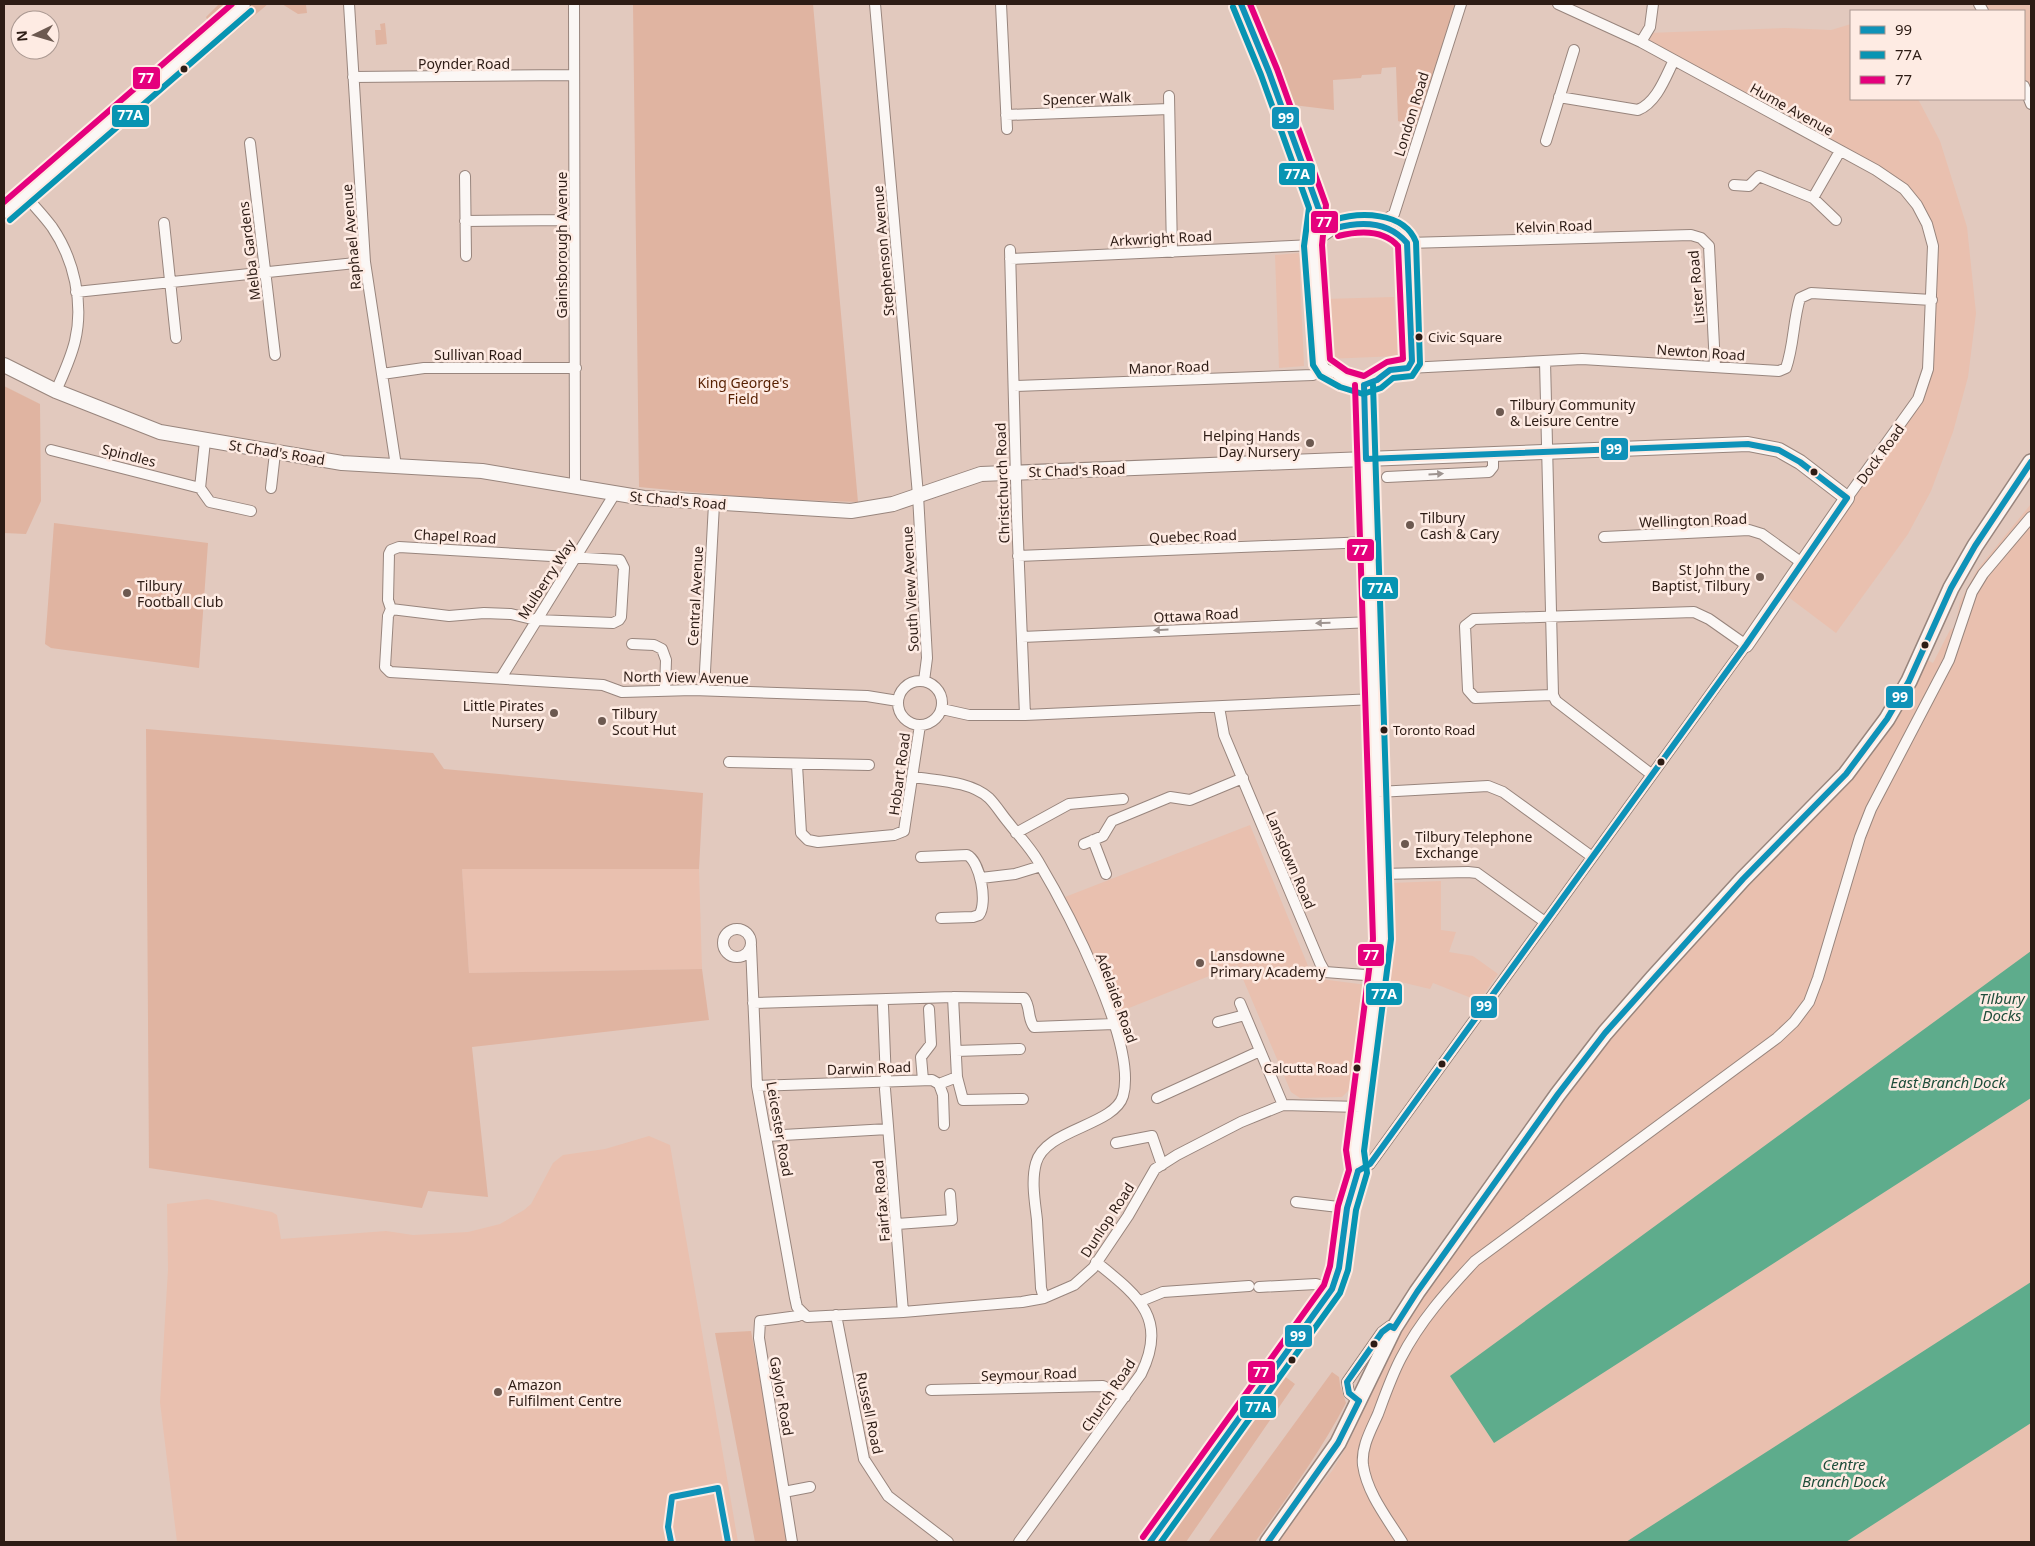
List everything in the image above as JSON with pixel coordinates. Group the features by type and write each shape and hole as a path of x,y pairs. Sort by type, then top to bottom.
{"highway":[{"path":"1268,1542 1338,1443 1394,1328 1417,1292 1558,1094 1605,1033 1742,879 1846,774 1887,719 1909,681 1960,571 2031,462"}],"main road":[{"name":"St Chad's Road","path":"4,365 56,391 160,432 205,441 342,463 482,471 575,486 614,495 714,504 851,511 875,508 981,474 1748,444 1779,450 1800,462 1847,498"},
{"name":"Dock Road","path":"1746,645 1847,498"}],"street":[{"path":"4,213 245,4"},
{"name":"Raphael Avenue","path":"349,4 365,262 396,466"},
{"name":"Gainsborough Avenue","path":"574,4 575,486"},
{"name":"Stephenson Avenue","path":"875,4 918,495"},
{"path":"1001,4 1006,129"},
{"path":"1241,4 1269,72 1318,207 1324,221 1336,228"},
{"name":"London Road","path":"1394,214 1460,4"},
{"name":"Hume Avenue","path":"1558,4 1641,42 1894,180 1917,205 1927,224 1933,246 1932,300"},
{"path":"1641,42 1650,27 1653,4"},
{"path":"1546,141 1574,50"},
{"path":"1560,97 1638,110 1647,106 1655,95 1674,60"},
{"name":"Poynder Road","path":"353,77 574,75"},
{"path":"2025,89 2031,104"},
{"path":"1169,96 1172,252"},
{"name":"Spencer Walk","path":"1006,115 1169,109"},
{"name":"Melba Gardens","path":"250,143 275,355"},
{"path":"1812,198 1840,151"},
{"path":"465,176 466,256"},
{"path":"1734,185 1749,186 1759,176 1812,198 1836,220"},
{"path":"25,195 52,227 63,246 72,269 76,292 76,340 56,391"},
{"path":"1318,207 1313,245 1320,362 1325,369 1352,383 1364,385 1377,380 1390,370 1408,368 1412,361 1403,239 1394,214 1377,225"},
{"path":"465,222 574,220"},
{"path":"164,223 176,338"},
{"path":"1313,245 1336,228 1353,225 1377,225 1403,239"},
{"name":"Kelvin Road","path":"1403,239 1691,234 1701,238"},
{"name":"Lister Road","path":"1701,238 1709,246 1715,366"},
{"name":"Arkwright Road","path":"1010,255 1172,252 1313,245"},
{"name":"Christchurch Road","path":"1010,255 1018,556 1025,715"},
{"path":"76,292 365,262"},
{"name":"Newton Road","path":"1408,368 1582,359 1715,366 1779,372 1786,368 1800,298 1810,293 1932,300"},
{"name":"Dock Road","path":"1847,498 1918,399 1925,386 1928,369 1932,300"},
{"path":"1545,361 1554,695 1556,701 1651,774"},
{"name":"Sullivan Road","path":"382,374 424,368 576,368"},
{"name":"Manor Road","path":"1014,386 1313,375 1325,369"},
{"path":"1150,1542 1334,1285 1339,1268 1347,1208 1358,1171 1355,1151 1382,939 1364,385"},
{"path":"205,441 200,488 210,502 251,511"},
{"name":"Spindles","path":"51,450 200,488"},
{"path":"271,488 275,452"},
{"path":"1387,477 1489,472 1493,467 1493,453"},
{"name":"Mulberry Way","path":"501,678 614,495"},
{"name":"South View Avenue","path":"918,495 927,658 924,681"},
{"name":"Central Avenue","path":"704,690 714,504"},
{"path":"1402,1542 1375,1500 1366,1478 1363,1458 1366,1442 1390,1383 1410,1342 1442,1297 1475,1261 1777,1038 1794,1022 1808,1002 1818,978 1860,837 1872,809 1949,660 1972,592 1983,574 2031,517"},
{"name":"Wellington Road","path":"1604,537 1749,530 1762,534 1802,563"},
{"name":"Quebec Road","path":"1018,556 1369,542"},
{"name":"Chapel Road","path":"391,609 388,600 389,554 395,548 617,559 622,562 624,568 619,620 613,623 536,620"},
{"path":"391,609 460,616 476,612 511,614 536,620"},
{"name":"North View Avenue","path":"391,609 388,616 387,670 603,685 622,692 665,689 704,690 867,696 898,701"},
{"path":"1554,695 1475,698 1468,690 1466,626 1474,619 1694,612 1709,619 1746,645"},
{"name":"Ottawa Road","path":"1022,637 1372,622"},
{"path":"632,644 654,645 662,649 666,660 665,689"},
{"name":"Dock Road","path":"1358,1171 1370,1164 1591,856 1746,645"},
{"path":"924,681 936,687 940,694 942,709 934,720 920,725 908,721 902,716 898,701 906,686 924,681"},
{"path":"942,709 969,715 1025,715 1375,699"},
{"name":"Lansdown Road","path":"1219,706 1224,735 1320,964 1325,972 1378,976"},
{"name":"Hobart Road","path":"797,765 801,833 808,840 818,842 894,835 904,831 914,776 920,725"},
{"path":"729,762 869,766"},
{"name":"Adelaide Road","path":"914,776 972,787 989,798 1041,866 1078,933 1114,1024 1124,1058 1126,1080 1122,1098 1114,1108 1046,1146 1035,1164 1034,1182 1041,1288 1044,1298"},
{"path":"1106,874 1088,842 1103,836 1112,821 1170,797 1190,800 1243,778"},
{"path":"1378,792 1488,786 1503,792 1591,856"},
{"path":"1016,833 1069,804 1123,799"},
{"path":"921,857 967,855 972,859 981,878 983,903 979,915 973,918 941,918"},
{"path":"981,878 1015,874 1041,866"},
{"path":"1381,874 1477,873 1545,922"},
{"name":"Leicester Road","path":"751,946 757,1086 795,1298 802,1313"},
{"path":"753,1003 953,997 1024,998 1029,1004 1030,1021 1034,1027 1114,1024"},
{"path":"953,997 957,1078 963,1100 1023,1099"},
{"path":"1240,1003 1283,1105"},
{"name":"Fairfax Road","path":"883,1006 885,1085 903,1312"},
{"path":"923,1080 921,1057 931,1044 929,1009"},
{"path":"1218,1022 1245,1015"},
{"path":"956,1051 1020,1049"},
{"path":"1157,1098 1260,1051"},
{"path":"944,1125 942,1096 939,1084 957,1078"},
{"name":"Darwin Road","path":"757,1086 885,1085 923,1080 932,1080 939,1084"},
{"name":"Dunlop Road","path":"802,1313 807,1317 814,1317 903,1312 1022,1302 1044,1298 1074,1285 1096,1262 1128,1216 1155,1169 1177,1155 1241,1122 1283,1105 1360,1107"},
{"path":"766,1136 888,1129"},
{"path":"1116,1143 1152,1136 1162,1165"},
{"path":"897,1224 952,1220 950,1194"},
{"path":"1296,1202 1347,1208"},
{"name":"Church Road","path":"1019,1542 1141,1374 1150,1350 1150,1319 1141,1301 1132,1291 1096,1262"},
{"path":"1141,1301 1162,1292 1316,1284 1334,1285"},
{"name":"Gaylor Road","path":"784,1492 758,1338 760,1321 798,1316 802,1313"},
{"name":"Russell Road","path":"836,1315 864,1459 888,1496 948,1542"},
{"name":"Seymour Road","path":"931,1390 1104,1386 1125,1397"},
{"path":"792,1542 784,1492 810,1487"}],"shaded area":[{"path":"1975,4 2031,4 2031,111 2025,96 2025,10 1979,10"},
{"path":"1850,24 1850,100 1919,100 1940,141 1967,227 1976,313 1968,377 1953,432 1931,491 1908,534 1836,633 1783,593 1926,386 1934,246 1905,189 1641,42 1647,33 1786,28 1831,30"},
{"path":"1299,253 1304,366 1279,368 1275,255"},
{"path":"1394,297 1398,356 1327,359 1324,299"},
{"path":"2031,504 2031,1542 1279,1542 1308,1500 1332,1471 1348,1444 1385,1363 1419,1301 1502,1184 1593,1062 1638,1006 1908,696 1927,660 1933,663 1950,630 1955,627 1960,602 1977,570"},
{"name":"Lansdowne Primary Academy","path":"1250,825 1313,978 1367,985 1354,1085 1342,1097 1300,1098 1291,1092 1237,965 1114,1014 1065,897"},
{"path":"462,869 699,869 702,969 469,973"},
{"path":"1441,881 1441,930 1456,932 1449,952 1473,956 1498,974 1479,1001 1433,983 1430,989 1388,979 1394,937 1392,883"},
{"path":"649,1136 670,1145 738,1542 177,1542 160,1402 168,1270 167,1204 207,1199 272,1212 277,1215 281,1239 386,1231 413,1235 468,1232 500,1224 524,1210 531,1204 553,1163 563,1155 605,1149"}],"green space":[{"path":"219,4 225,4 226,14 222,17 219,16 210,25 206,17"},
{"path":"252,4 268,4 224,41 220,37 220,32"},
{"path":"282,4 317,4 306,5 307,13 298,14"},
{"name":"King George's Field","path":"633,4 813,4 858,502 766,499 639,487"},
{"path":"1248,4 1456,4 1417,127 1398,121 1396,67 1382,68 1381,74 1333,80 1334,110 1285,104"},
{"path":"385,23 387,44 376,45 375,30 381,30 380,24"},
{"path":"213,37 221,44 206,57 199,49"},
{"path":"4,386 40,404 41,501 26,534 4,533"},
{"name":"Tilbury Football Club","path":"54,523 208,543 199,668 51,648 45,644"},
{"path":"146,729 433,753 444,769 703,793 699,869 462,869 469,973 702,969 709,1020 472,1047 488,1197 428,1191 422,1208 149,1168"},
{"path":"751,1331 790,1542 755,1542 715,1333"},
{"path":"1332,1372 1339,1377 1346,1403 1314,1457 1255,1542 1208,1542"},
{"path":"1283,1375 1295,1384 1186,1542 1163,1542 1225,1450"}],"water":[{"name":"East Branch Dock","path":"2031,951 2031,1098 1494,1443 1450,1376"},
{"name":"Centre Branch Dock","path":"2031,1282 2031,1423 1846,1542 1626,1542"}],"transit line":[{"name":"77","path":"4,202 232,4"},
{"name":"99","path":"1241,4 1269,72 1318,207 1325,221 1336,228"},
{"name":"77","path":"1250,4 1277,69 1326,205 1322,245 1330,359 1347,371 1364,376 1387,362 1403,359 1398,246 1392,240 1378,234 1362,232 1338,236"},
{"name":"77A","path":"1233,7 1261,75 1309,208 1304,246 1313,365 1320,376 1340,387 1363,394 1381,388 1393,378 1412,376 1420,364 1416,242 1402,224 1380,216 1344,217 1334,220"},
{"name":"77A","path":"10,220 251,11"},
{"name":"99","path":"1336,228 1356,224 1374,225 1392,231 1407,243 1412,361 1408,368 1390,370 1377,380 1364,385"},
{"name":"77","path":"1143,1537 1324,1285 1330,1266 1338,1206 1349,1170 1346,1150 1373,939 1355,385"},
{"name":"99","path":"1364,385 1366,459"},
{"name":"77A","path":"1161,1542 1340,1293 1348,1270 1356,1210 1367,1173 1364,1151 1391,939 1373,385"},
{"name":"99","path":"1366,459 1748,444 1779,450 1800,462 1847,498"},
{"name":"99","path":"1394,1328 1417,1292 1558,1094 1605,1033 1743,879 1846,774 1887,719 1909,681 1951,588 1975,546 2031,462"},
{"name":"99","path":"1358,1171 1370,1164 1746,645 1847,498"},
{"name":"99","path":"1150,1542 1332,1289 1339,1268 1347,1208 1358,1171"},
{"name":"99","path":"1359,1401 1349,1393 1347,1382 1382,1332 1390,1326 1394,1328"},
{"name":"99","path":"1268,1542 1338,1443 1359,1401"},
{"name":"99","path":"718,1488 728,1542"},
{"name":"99","path":"671,1542 668,1527 672,1497 718,1488"}],"place":[{"name":"Civic Square","path":"1419,337"},
{"name":"Tilbury Community & Leisure Centre","path":"1500,412"},
{"name":"Helping Hands Day Nursery","path":"1310,443"},
{"name":"Tilbury Cash & Cary","path":"1410,525"},
{"name":"St John the Baptist, Tilbury","path":"1760,577"},
{"name":"Tilbury Football Club","path":"127,593"},
{"name":"Little Pirates Nursery","path":"554,713"},
{"name":"Tilbury Scout Hut","path":"602,721"},
{"name":"Toronto Road","path":"1384,730"},
{"name":"Tilbury Telephone Exchange","path":"1405,844"},
{"name":"Lansdowne Primary Academy","path":"1200,963"},
{"name":"Calcutta Road","path":"1357,1068"},
{"name":"Amazon Fulfilment Centre","path":"498,1392"}],"water label":[{"name":"Tilbury Docks","path":"2002,1006"}]}
